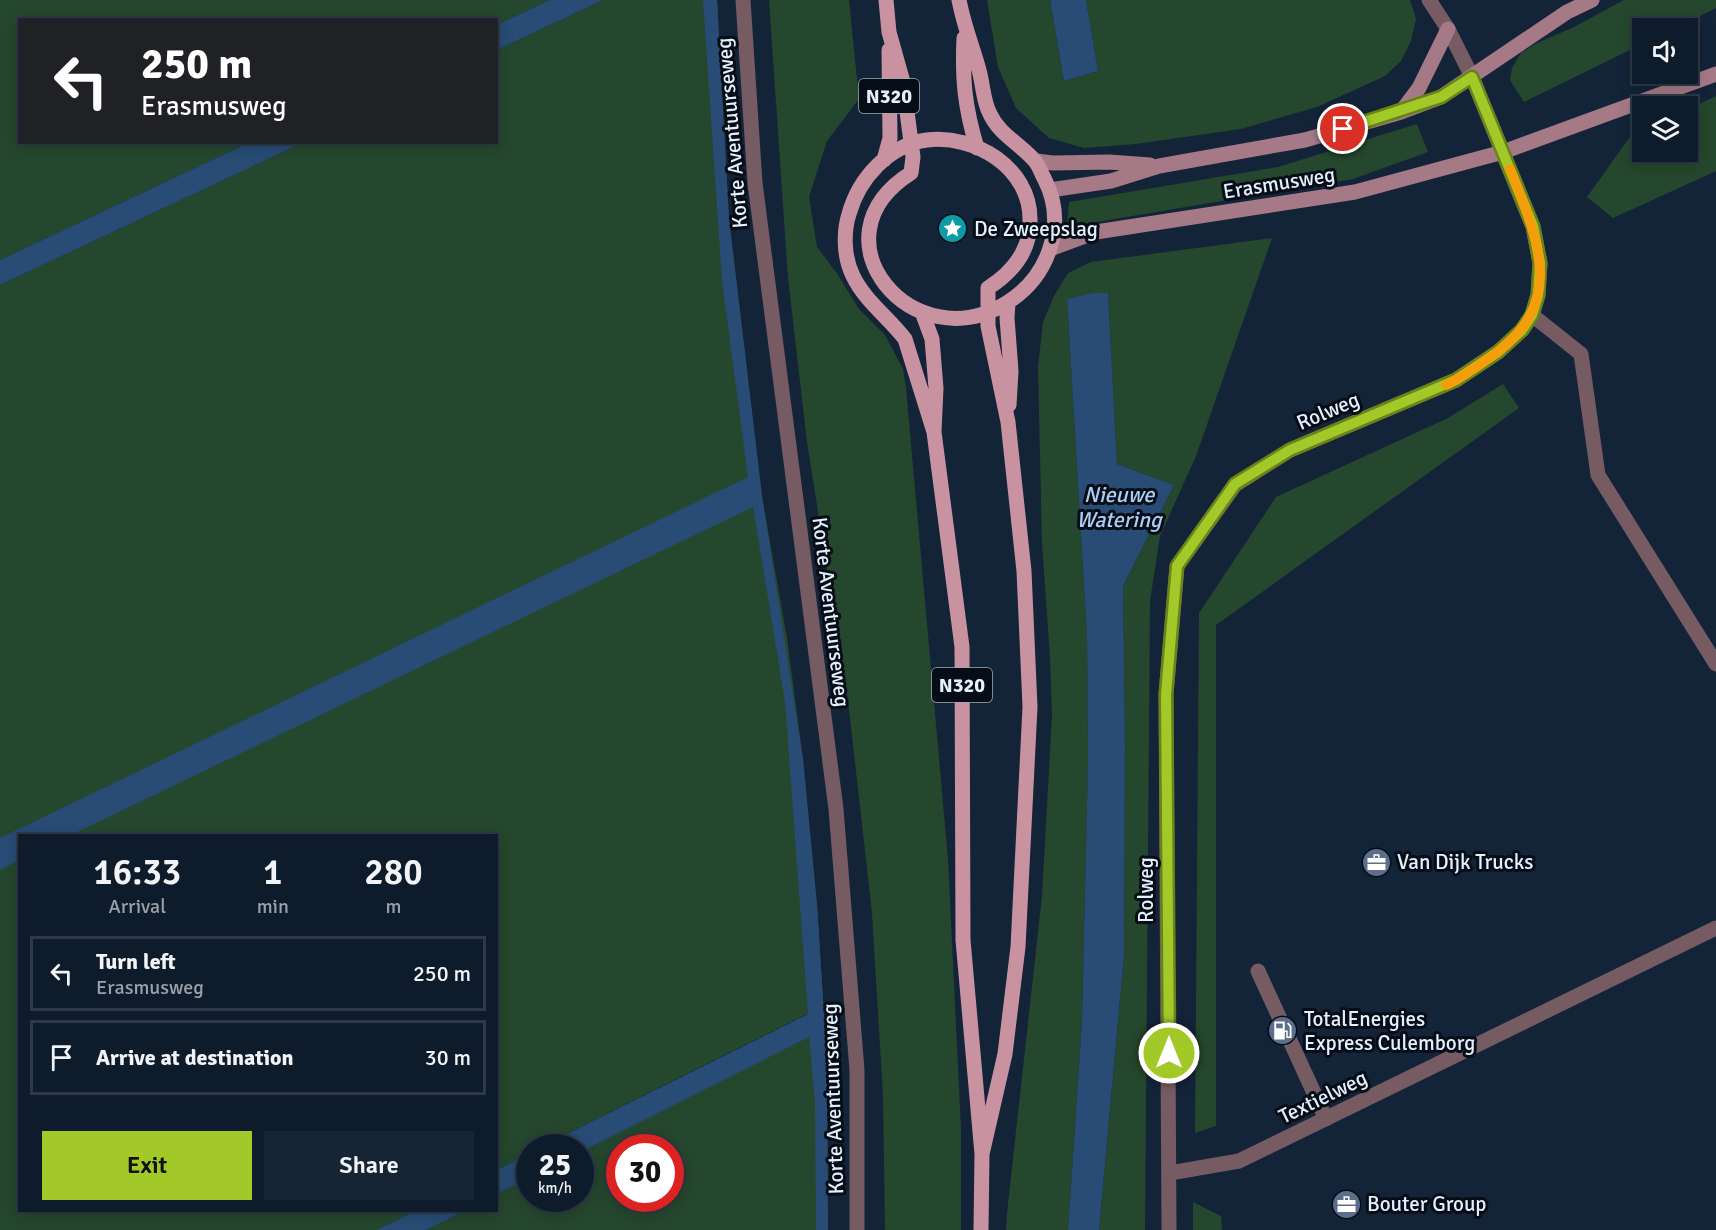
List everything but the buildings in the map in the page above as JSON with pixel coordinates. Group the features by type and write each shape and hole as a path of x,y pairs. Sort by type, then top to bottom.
{"main road":[{"name":"N320","path":"884,160 890,138 889,32 885,0"},
{"name":"N320","path":"889,32 903,82 913,158 911,173 895,184 882,199 873,216 869,236 871,255 877,274 889,290 922,312 944,318 966,319 988,314 1022,293 1044,265 1054,230 1054,210 1050,190 1036,161 1003,132 989,114 959,0"},
{"name":"N320","path":"965,29 963,70 967,117 977,148"},
{"name":"N320","path":"934,432 914,362 904,339 895,326 864,296 852,274 846,249 846,224 853,199 866,177 884,160 911,144 927,140 945,140 977,148 1006,164 1017,176 1025,190 1030,209 1030,228 1026,247 1017,264 1004,278 988,288 988,327 1008,422 1024,571 1030,707 1018,947 1005,1054 982,1154"},
{"path":"1025,190 1050,190"},
{"name":"N320","path":"1008,303 1011,370 1008,422"},
{"name":"N320","path":"922,312 932,339 936,388 934,432 962,647 963,940 982,1154 981,1230"}],"street":[{"name":"Korte Aventuurseweg","path":"743,0 755,183 836,809 857,1070 857,1230"},
{"name":"Rolweg","path":"1169,1230 1166,694 1177,566 1235,484 1290,450 1456,380 1498,352 1522,330 1532,315 1538,295 1540,263 1533,226 1472,77 1448,29 1429,0"},
{"name":"Erasmusweg","path":"1050,190 1111,181 1159,166 1305,140 1441,97 1567,12 1592,0"},
{"path":"1401,111 1419,88 1448,29"},
{"name":"Erasmusweg","path":"1050,249 1096,232 1355,192 1503,152 1716,74"},
{"name":"Erasmusweg","path":"1036,161 1053,164 1109,162 1159,166"},
{"path":"1532,315 1581,354 1598,475 1716,664"},
{"name":"Textielweg","path":"1170,1173 1239,1161 1716,928"},
{"path":"1258,971 1326,1119"}],"green space":[{"path":"0,0 549,0 498,25 498,18 18,18 18,144 246,144 0,260"},
{"path":"603,0 717,0 729,219 762,496 787,638 803,759 817,905 827,1061 828,1230 426,1230 462,1212 498,1212 498,1194 516,1184 516,1212 594,1212 594,1145 606,1139 606,1212 684,1212 684,1134 617,1134 810,1036 807,1014 567,1134 516,1134 516,1160 498,1169 498,834 18,834 18,1212 413,1212 376,1230 0,1230 0,285 300,144 498,144 498,50"},
{"path":"769,0 849,0 859,99 827,141 809,197 817,247 859,309 885,335 903,369 906,388 948,859 961,1130 961,1230 885,1230 883,1096 872,913 849,709 807,442 788,278"},
{"path":"987,0 1050,0 1064,81 1098,71 1086,0 1410,0 1416,19 1411,41 1401,61 1385,76 1317,107 1241,129 1136,144 1084,148 1049,138 1016,108 998,67"},
{"path":"1624,0 1716,0 1716,8 1696,18 1632,18 1632,49 1524,102 1510,80 1512,68 1521,53 1535,44 1574,27"},
{"path":"1716,96 1716,171 1613,218 1587,197 1632,134 1632,162 1698,162 1698,104"},
{"path":"1417,124 1428,152 1353,179 1067,227 1069,202 1278,167"},
{"path":"1272,238 1196,456 1160,536 1150,601 1145,1230 1099,1230 1124,956 1123,586 1174,485 1117,464 1108,293 1067,299 1087,636 1088,761 1082,1021 1068,1230 1006,1230 1042,896 1052,716 1042,543 1038,367 1043,322 1054,296 1068,273 1091,262"},
{"path":"1503,384 1519,408 1216,625 1216,1126 1195,1133 1199,613 1276,497 1448,418"},
{"path":"1193,1202 1221,1216 1222,1230 1193,1230"}],"water":[{"path":"549,0 603,0 498,50 498,25"},
{"path":"703,0 717,0 729,219 762,496 803,759 817,905 827,1061 828,1230 816,1230 815,1102 809,1037 617,1134 606,1134 606,1139 594,1145 594,1134 567,1134 808,1014 785,702 753,507 73,834 18,834 18,861 0,870 0,838 748,477 722,281"},
{"path":"1050,0 1086,0 1098,71 1064,81"},
{"path":"246,144 300,144 0,285 0,260"},
{"name":"Nieuwe Watering","path":"1093,293 1108,293 1117,464 1174,485 1123,586 1124,956 1099,1230 1068,1230 1082,1021 1088,761 1087,636 1067,299"},
{"path":"516,1160 516,1184 498,1194 498,1169"},
{"path":"413,1212 462,1212 426,1230 376,1230"}],"slow traffic":[{"path":"1446,385 1498,352 1522,330 1532,315 1538,295 1540,263 1533,226 1510,169"}],"place":[{"name":"De Zweepslag","path":"953,229"},
{"name":"Van Dijk Trucks","path":"1376,862"},
{"name":"TotalEnergies Express Culemborg","path":"1283,1031"},
{"name":"Bouter Group","path":"1346,1204"}],"route":[{"path":"1169,1053 1166,694 1177,566 1235,484 1290,450 1456,380 1498,352 1522,330 1532,315 1538,295 1540,263 1533,226 1472,77 1441,97 1343,129"}]}
